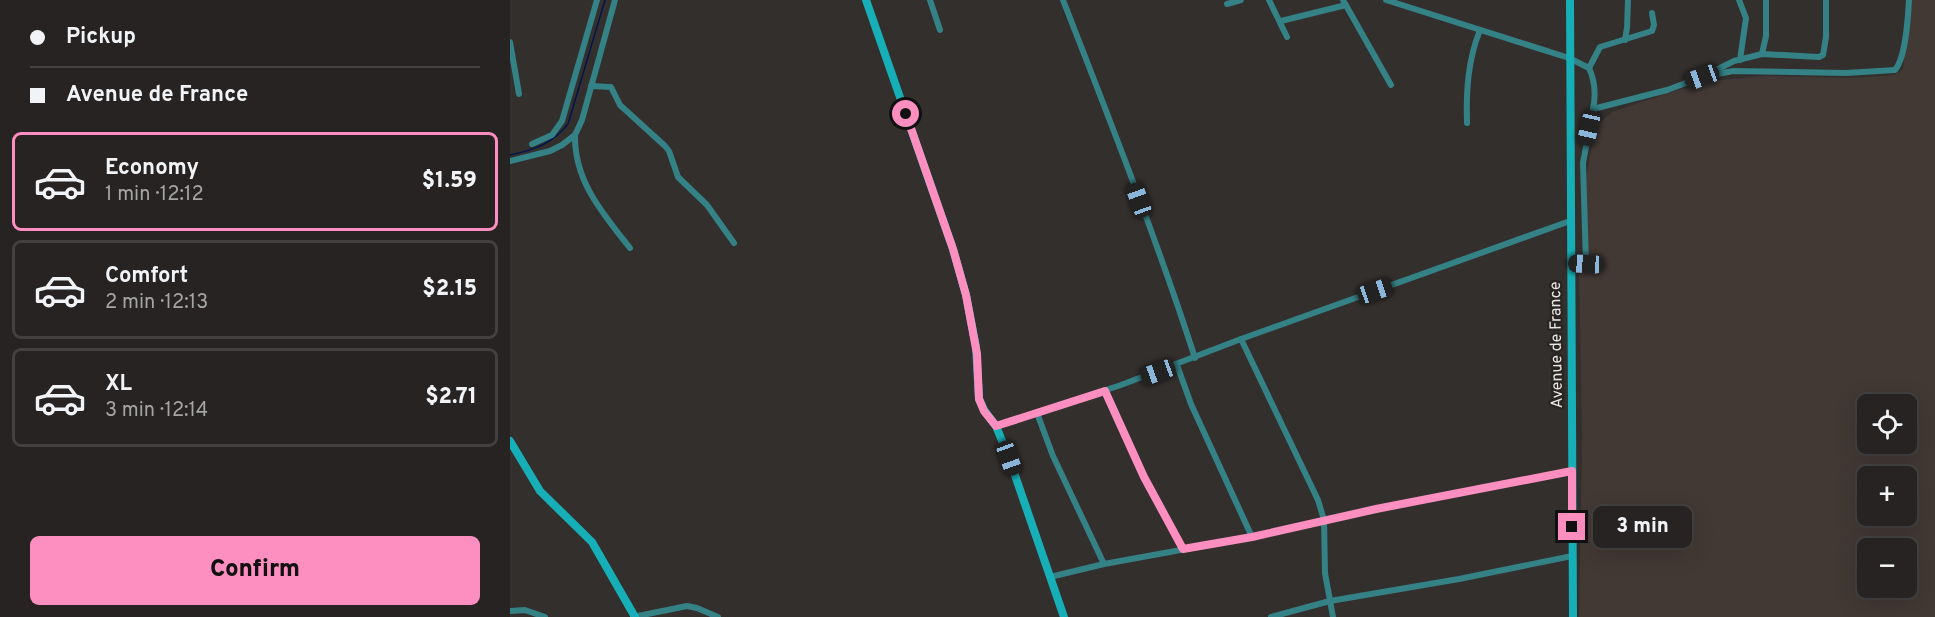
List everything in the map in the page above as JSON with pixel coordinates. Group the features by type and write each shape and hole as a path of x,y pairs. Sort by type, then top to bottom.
{"street":[{"path":"532,144 552,135 562,121 597,0"},
{"path":"615,0 582,120 575,135 575,152 577,164 602,214 630,248"},
{"path":"866,0 952,243 966,295 976,347 979,399 984,411 996,426 1064,617"},
{"path":"930,0 940,30"},
{"path":"1063,0 1148,224 1195,358"},
{"path":"1227,4 1240,0"},
{"path":"1269,0 1287,37"},
{"path":"1386,0 1569,58 1589,68 1593,78 1595,100 1582,163 1586,264 1571,263"},
{"name":"Avenue de France","path":"1570,0 1573,617"},
{"path":"1625,40 1628,0"},
{"path":"1740,0 1746,18 1740,60"},
{"path":"1762,54 1766,36 1766,0"},
{"path":"1593,109 1667,90 1740,60 1762,54 1819,57 1823,55 1826,37 1826,0"},
{"path":"1702,77 1733,71 1845,74 1895,70 1900,65 1903,54 1909,0"},
{"path":"1281,21 1345,3 1390,85"},
{"path":"1589,68 1600,47 1652,31 1654,25 1652,13"},
{"path":"1467,123 1469,67 1472,50 1480,30"},
{"path":"510,42 519,94"},
{"path":"591,86 611,87 620,105 665,146 678,177 707,205 734,243"},
{"path":"510,160 550,151 575,135"},
{"path":"996,426 1105,391 1241,339 1570,221"},
{"path":"1241,339 1262,387 1317,496 1324,520 1325,573 1333,617"},
{"path":"1177,365 1191,404 1252,537"},
{"path":"1105,391 1144,477 1183,549"},
{"path":"1037,413 1053,456 1104,564"},
{"path":"510,441 540,491 592,542 634,617 687,606 718,617"},
{"path":"1050,577 1104,564 1252,537 1324,520 1572,471"},
{"path":"1271,617 1330,601 1459,579 1572,556"},
{"path":"510,611 525,610 545,617"}],"shaded area":[{"path":"1911,0 1935,0 1935,617 1579,617 1582,441 1579,270 1588,266 1586,180 1595,127 1612,112 1674,91 1720,80 1765,76 1852,78 1894,75 1903,69"}],"waterway":[{"path":"510,155 542,145 556,137 568,124 605,0"}],"route":[{"path":"906,114 929,176 966,295 977,354 979,399 984,411 996,426 1105,391 1144,477 1183,549 1572,471 1572,527"}]}
